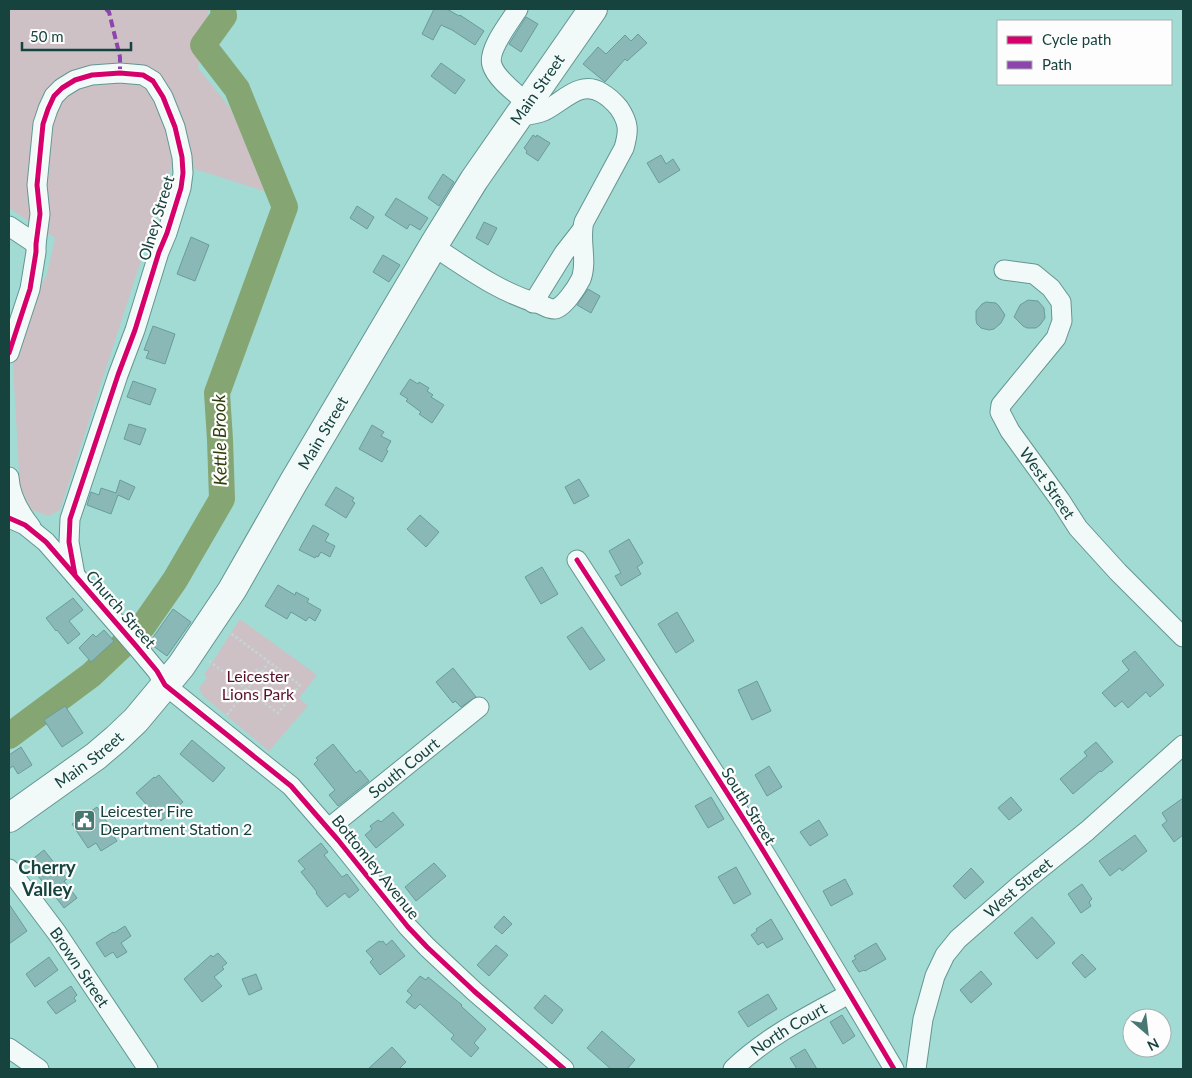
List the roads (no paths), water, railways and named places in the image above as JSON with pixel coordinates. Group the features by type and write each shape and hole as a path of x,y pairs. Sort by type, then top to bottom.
{"highway":[{"name":"Main Street","path":"9,818 96,756 116,739 136,720 181,666 232,590 293,483 474,180 593,9"}],"street":[{"path":"433,246 501,289 532,303 549,308 555,309 566,302 581,278 583,271 582,230 584,222 624,148 628,137 628,125 616,104 607,96 590,87 582,89 545,110 532,115 522,110 492,66 491,55 518,9"},
{"name":"Olney Street","path":"9,353 30,289 40,214 37,185 43,124 54,96 62,88 75,80 92,75 120,73 143,75 152,81 169,111 180,144 183,173 167,233 70,519 69,542 75,575"},
{"path":"9,226 36,244"},
{"path":"532,303 564,253 582,230"},
{"name":"West Street","path":"1004,270 1034,274 1052,288 1061,302 1062,321 1056,338 1000,405 1000,412 1010,431 1078,528 1183,638"},
{"path":"9,477 14,501 20,513 33,530"},
{"path":"9,518 33,530"},
{"name":"Church Street","path":"33,530 46,542 137,647 157,671 165,686"},
{"name":"South Street","path":"576,560 644,662 748,826 894,1069"},
{"name":"Bottomley Avenue","path":"165,686 290,786 329,828 404,922 427,947 474,991 564,1069"},
{"name":"South Court","path":"329,828 479,707"},
{"name":"West Street","path":"916,1069 923,1019 935,976 945,955 958,939 1086,831 1183,745"},
{"name":"Brown Street","path":"9,869 58,933 148,1069"},
{"name":"North Court","path":"733,1069 757,1049 796,1022 849,994"},
{"path":"9,1048 39,1069"}],"waterway":[{"name":"Kettle Brook","path":"9,736 91,675 143,626 175,580 222,499 217,393 285,207 237,89 203,45 224,16 223,9"}],"place":[{"name":"Leicester Fire Department Station 2","path":"84,820"}],"district":[{"name":"Cherry Valley","path":"47,878"}],"park label":[{"name":"Leicester Lions Park","path":"258,685"}]}
